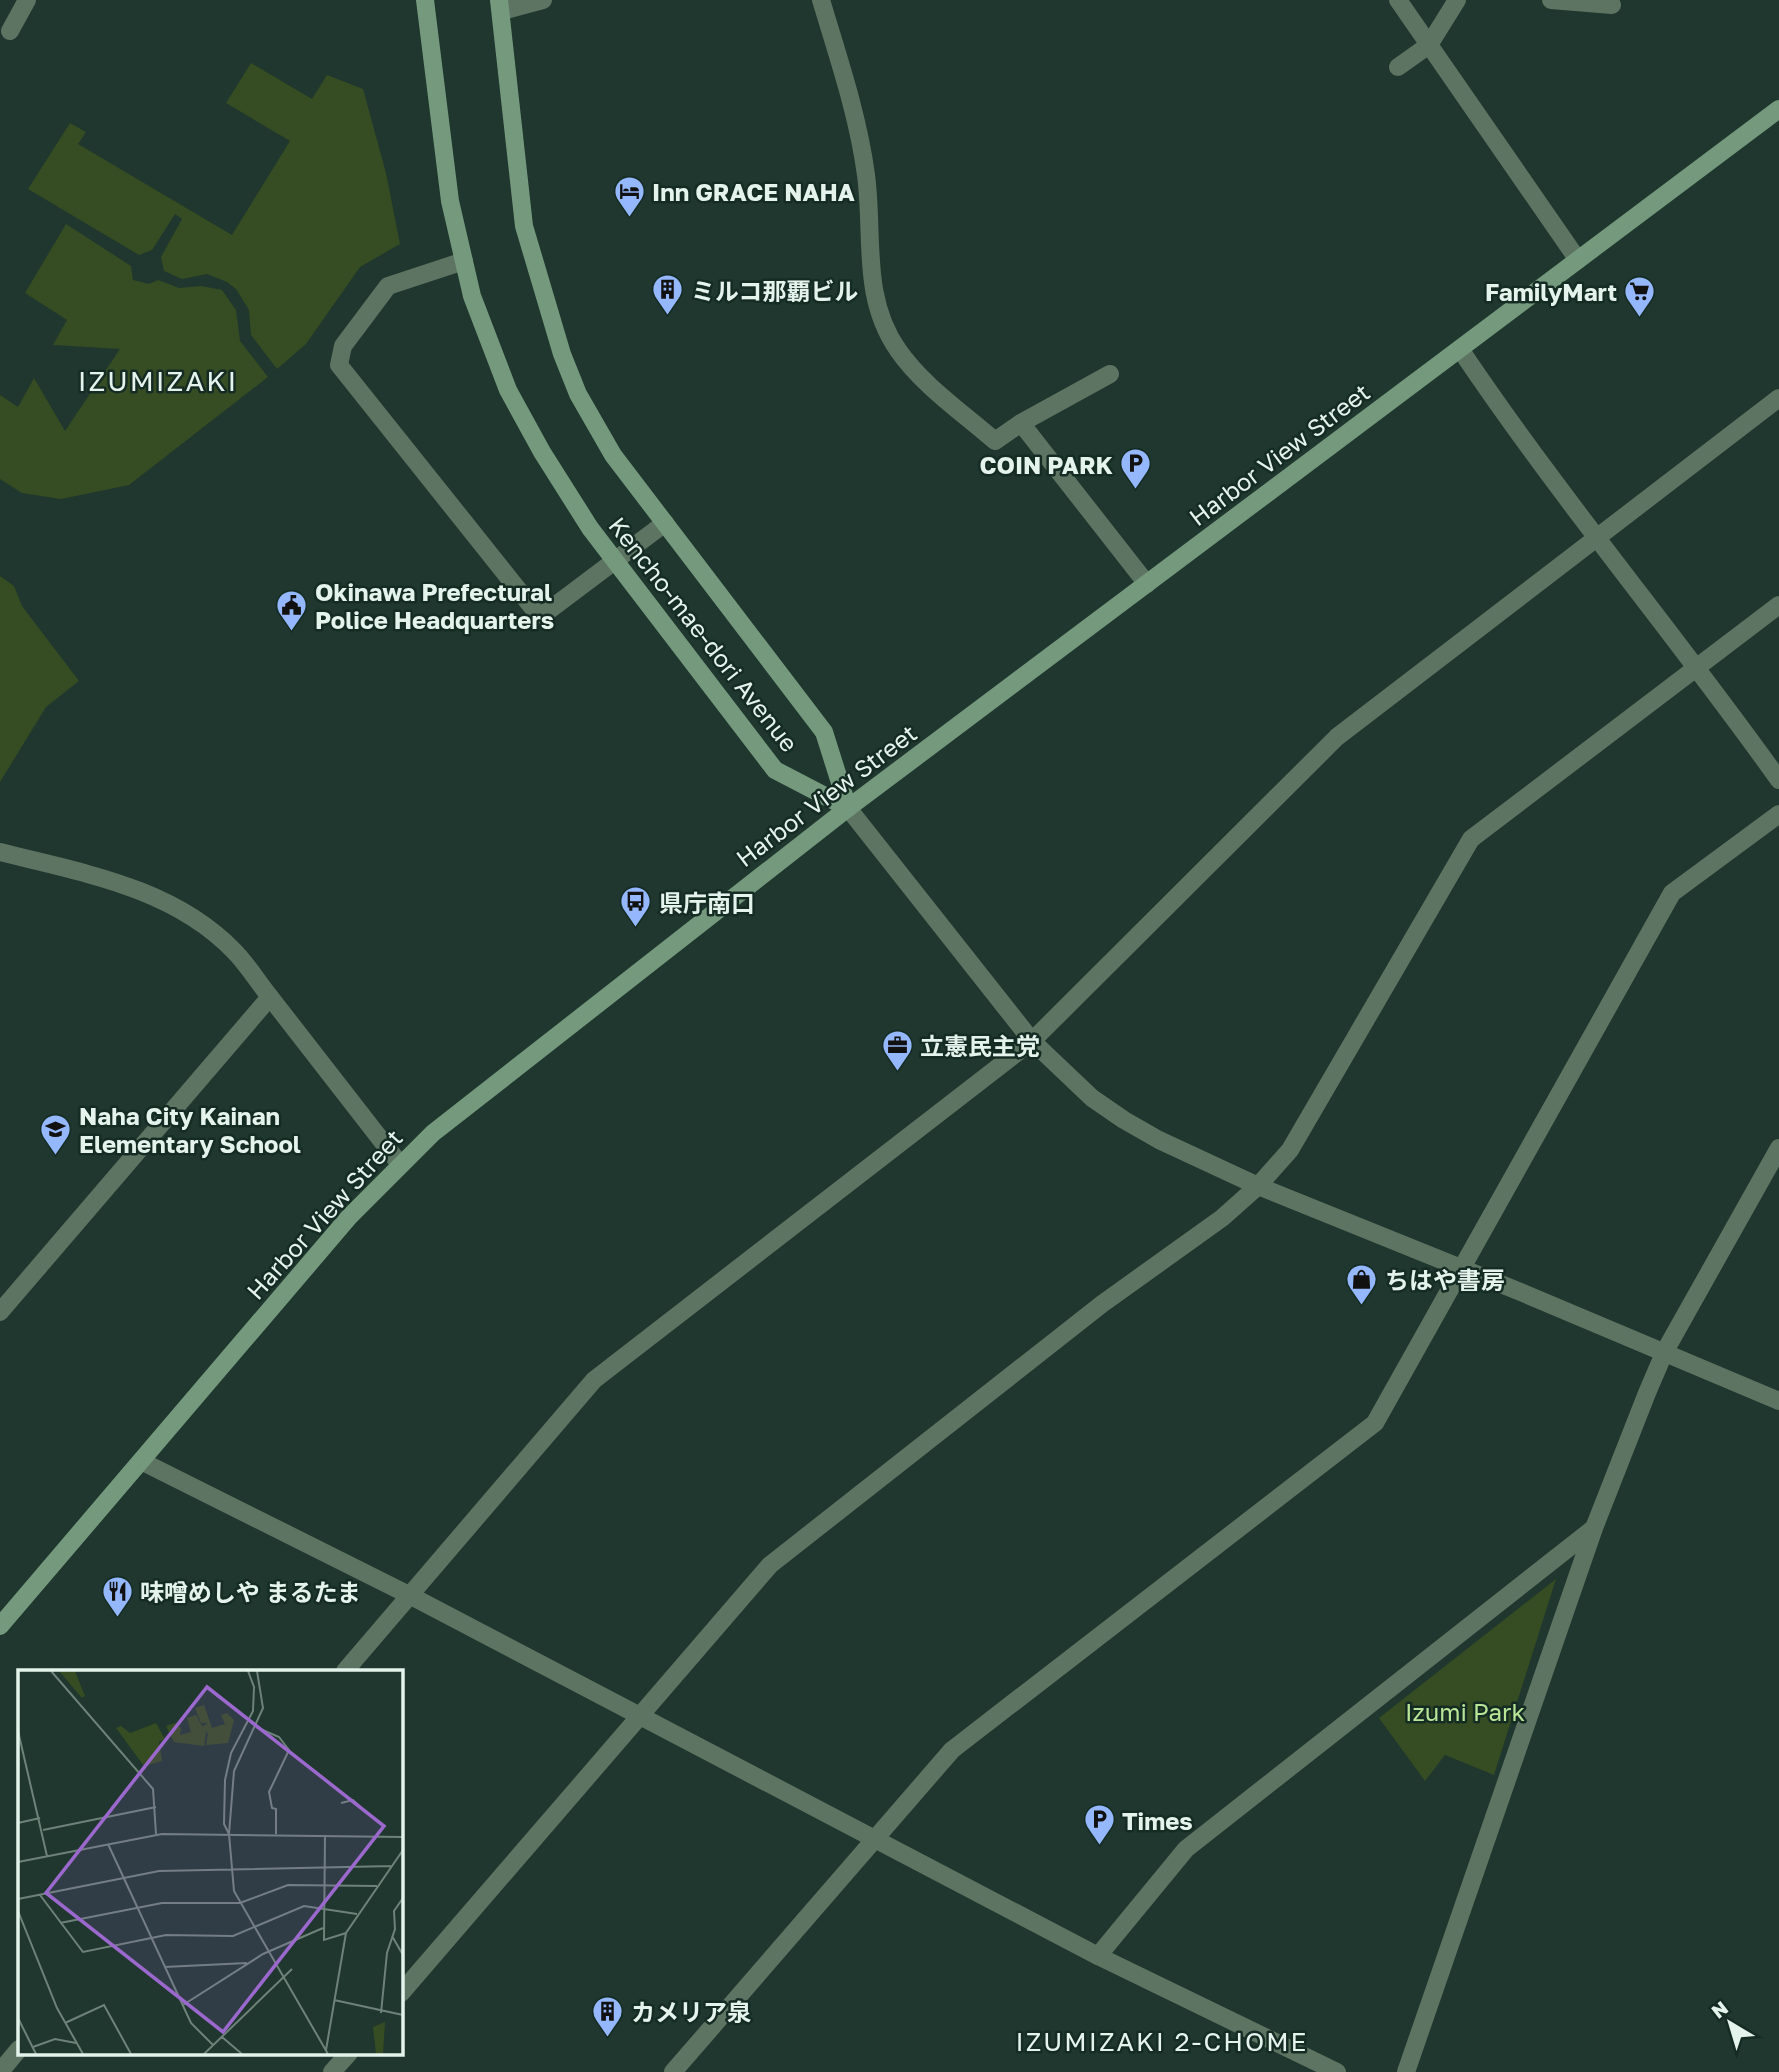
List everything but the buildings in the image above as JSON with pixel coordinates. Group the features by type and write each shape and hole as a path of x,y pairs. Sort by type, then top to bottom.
{"main road":[{"name":"Kencho-mae-dori Avenue","path":"425,0 450,201 482,326 508,390 565,491 615,562 775,770 848,808"},
{"name":"Kencho-mae-dori Avenue","path":"501,5 524,226 562,354 594,426 824,732 848,808"},
{"name":"Harbor View Street","path":"0,1626 349,1217 399,1163 582,1013 848,808 1779,108"}],"street":[{"path":"10,31 27,0"},
{"path":"501,5 543,0"},
{"path":"821,0 851,101 866,176 870,274 877,312 909,366 995,441 1021,423 1110,374"},
{"path":"1398,0 1577,260"},
{"path":"1398,67 1429,45 1457,0"},
{"path":"1551,0 1612,5"},
{"path":"464,261 388,286 343,346 340,365 540,617 665,523"},
{"path":"1460,349 1595,539 1699,668 1779,780"},
{"path":"346,1670 594,1380 1032,1041 1337,737 1779,398"},
{"path":"1021,423 1147,584"},
{"path":"402,1992 769,1565 1102,1304 1222,1218 1258,1186 1290,1150 1471,839 1779,606"},
{"path":"848,808 1032,1041 1092,1098 1124,1120 1158,1140 1258,1186 1665,1351 1779,1401"},
{"path":"673,2072 952,1750 1375,1423 1672,893 1779,814"},
{"path":"0,852 95,876 162,898 221,939 270,997 399,1163"},
{"path":"0,1312 270,997"},
{"path":"1406,2072 1594,1528 1665,1351 1779,1148"},
{"path":"141,1461 411,1596 1098,1956 1337,2072"},
{"path":"1098,1956 1186,1849 1594,1528"},
{"path":"0,2072 18,2050"},
{"path":"332,2072 348,2054"}],"green space":[{"path":"251,63 312,99 327,75 363,89 386,173 400,244 360,267 306,344 277,369 251,335 249,310 236,289 207,274 182,279 164,271 161,257 182,219 175,214 152,250 139,255 28,189 70,123 86,132 78,144 232,235 290,141 226,103"},
{"path":"66,224 131,266 133,280 149,284 158,280 179,288 201,286 222,290 236,310 240,341 268,377 129,485 61,499 22,493 0,479 0,395 18,407 34,378 65,431 120,349 53,345 67,320 25,293"},
{"path":"0,576 14,586 22,606 79,681 46,707 0,782"},
{"name":"Izumi Park","path":"1556,1579 1494,1775 1445,1755 1425,1781 1379,1718"}],"place":[{"name":"Inn GRACE NAHA","path":"629,218"},
{"name":"ミルコ那覇ビル","path":"668,317"},
{"name":"FamilyMart","path":"1640,318"},
{"name":"COIN PARK","path":"1136,491"},
{"name":"Okinawa Prefectural Police Headquarters","path":"292,632"},
{"name":"県庁南口","path":"636,929"},
{"name":"立憲民主党","path":"897,1072"},
{"name":"Naha City Kainan Elementary School","path":"56,1156"},
{"name":"ちはや書房","path":"1362,1306"},
{"name":"味噌めしや まるたま","path":"117,1618"},
{"name":"Times","path":"1099,1847"},
{"name":"カメリア泉","path":"608,2038"}],"district":[{"name":"IZUMIZAKI","path":"158,380"},
{"name":"IZUMIZAKI 2-CHOME","path":"1162,2041"}]}
